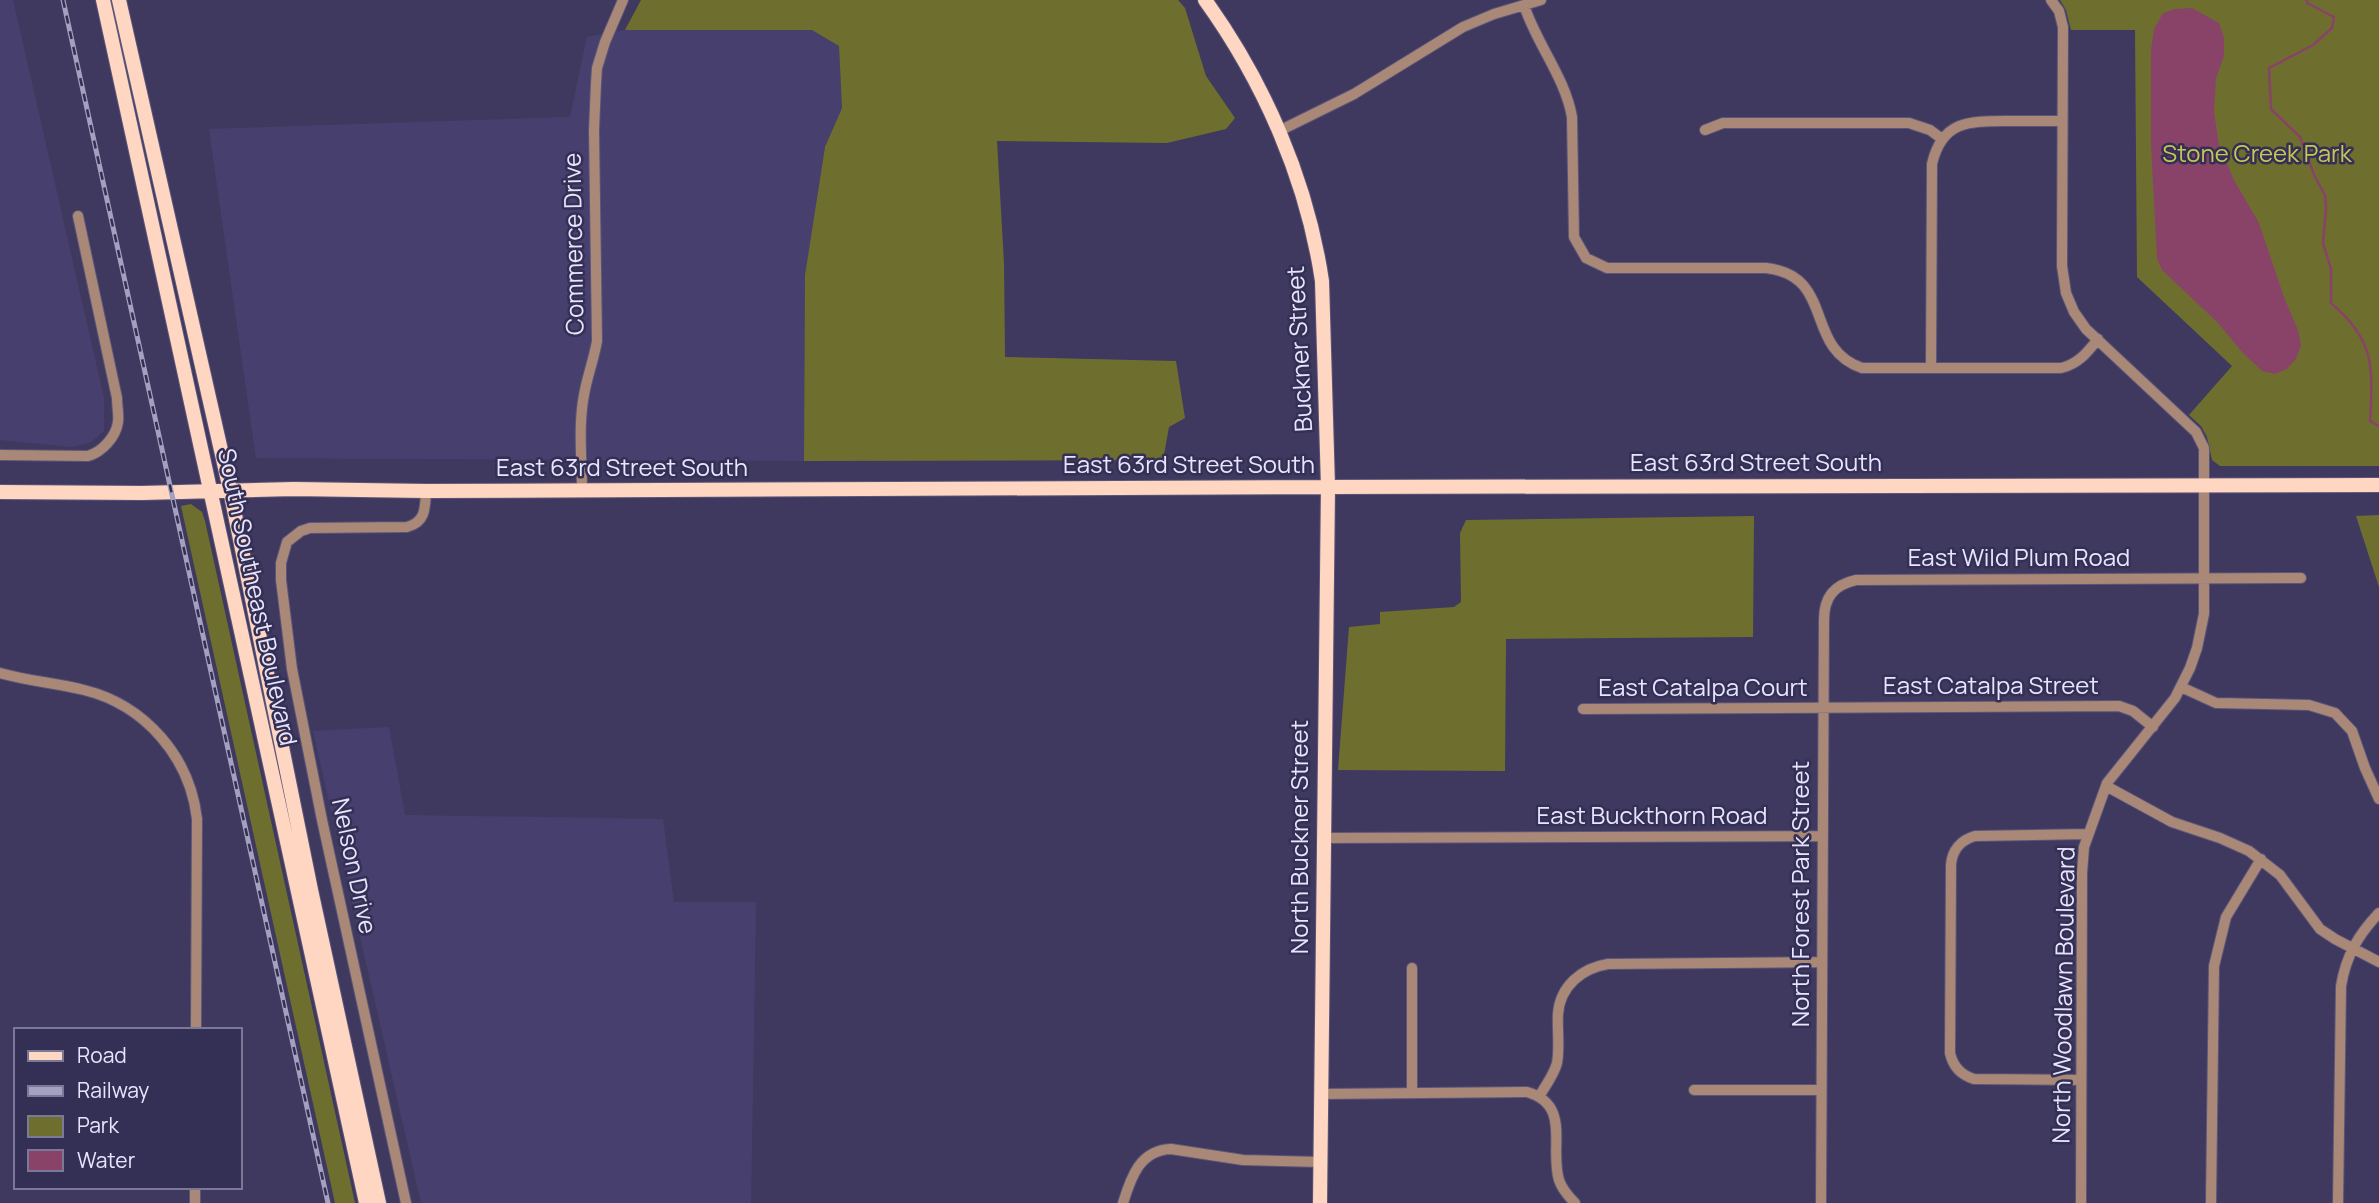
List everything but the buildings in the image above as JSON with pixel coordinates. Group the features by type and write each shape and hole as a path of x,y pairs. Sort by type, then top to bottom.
{"main road":[{"name":"South Southeast Boulevard","path":"103,0 366,1203"},
{"name":"South Southeast Boulevard","path":"119,0 230,490 311,890 379,1203"},
{"name":"Buckner Street","path":"1205,0 1232,37 1279,131 1301,191 1318,252 1322,281 1328,471"},
{"name":"North Buckner Street","path":"1320,1203 1328,471"},
{"name":"East 63rd Street South","path":"0,492 2379,485"}],"street":[{"name":"Commerce Drive","path":"582,491 584,393 597,341 594,130 596,83 601,54 623,0"},
{"path":"1279,131 1354,94 1463,27 1541,0"},
{"name":"North Woodlawn Boulevard","path":"2051,0 2059,11 2063,27 2062,254 2066,293 2074,312 2098,340 2196,432 2204,448 2205,485 2202,627 2197,649 2181,687 2106,786 2088,834 2082,873 2081,1203"},
{"path":"1524,5 1534,34 1570,104 1574,237 1589,261 1613,269 1766,268 1780,271 1794,277 1813,298 1830,346 1839,356 1852,365 1873,369 2061,368 2082,358 2098,340"},
{"path":"1931,368 1934,153 1942,139 1967,122 2062,121"},
{"path":"1705,130 1723,123 1909,122 1930,130 1942,139"},
{"path":"0,455 88,456 107,444 118,423 117,398 78,216"},
{"name":"Nelson Drive","path":"406,1203 296,693 280,572 284,547 301,531 310,528 415,525 424,513 426,491"},
{"name":"East Wild Plum Road","path":"1835,589 1856,580 2301,578"},
{"name":"North Forest Park Street","path":"1821,1203 1824,607 1835,589"},
{"path":"0,673 87,690 114,700 145,720 168,745 180,765 193,797 198,819 196,1028"},
{"path":"2181,687 2216,703 2309,705 2335,713 2353,731 2379,799"},
{"name":"East Catalpa Street","path":"1823,708 2119,706 2133,711 2152,727"},
{"name":"East Catalpa Court","path":"1583,709 1823,708"},
{"path":"2106,786 2172,822 2232,843 2261,859 2280,875 2318,927 2334,939 2379,962"},
{"path":"2081,1080 1974,1079 1964,1076 1954,1066 1950,1053 1951,864 1957,847 1965,839 1975,835 2088,834"},
{"name":"East Buckthorn Road","path":"1323,838 1822,836"},
{"path":"2211,1203 2214,965 2226,917 2261,859"},
{"path":"2338,1203 2341,986 2352,948 2379,913"},
{"path":"1539,1097 1556,1063 1559,1005 1568,986 1583,972 1608,964 1822,962"},
{"path":"1412,968 1412,1093"},
{"path":"1694,1090 1821,1090"},
{"path":"1321,1094 1527,1092 1539,1097 1548,1103 1553,1112 1556,1122 1559,1180 1575,1203"},
{"path":"1123,1203 1140,1163 1155,1152 1171,1149 1243,1160 1321,1162"}],"shaded area":[{"path":"0,0 13,0 104,398 104,431 91,442 72,447 0,440"},
{"path":"625,30 812,30 839,46 842,108 825,147 805,275 804,461 256,458 209,129 570,117 587,37"},
{"path":"389,727 405,815 663,819 674,902 756,902 751,1203 421,1203 313,731"}],"green space":[{"path":"641,0 1178,0 1185,8 1206,76 1235,118 1226,129 1167,143 997,141 1004,263 1005,357 1176,361 1185,418 1169,427 1163,460 804,461 805,275 825,147 842,108 839,46 812,30 625,30"},
{"name":"Stone Creek Park","path":"2060,0 2379,0 2379,466 2220,466 2212,460 2207,437 2201,426 2189,415 2232,366 2137,277 2135,30 2071,30 2066,10"},
{"path":"191,504 202,512 205,521 355,1203 335,1203 181,506"},
{"path":"2379,515 2379,587 2356,516"},
{"path":"1754,516 1753,637 1506,639 1505,771 1338,770 1349,627 1380,624 1380,612 1454,607 1461,602 1460,533 1466,520"}],"water":[{"path":"2192,8 2219,23 2224,37 2224,56 2216,78 2214,112 2219,145 2234,180 2259,223 2298,330 2301,345 2296,359 2287,369 2275,374 2262,371 2243,353 2217,322 2162,270 2157,259 2151,145 2151,50 2154,29 2163,13"}],"waterway":[{"path":"2307,0 2307,3 2334,17 2332,28 2313,45 2269,68 2271,109 2300,137 2325,195 2323,243 2331,269 2331,303 2356,329 2363,342 2371,370 2370,421 2379,426"}],"railway":[{"path":"63,0 328,1203"}]}
